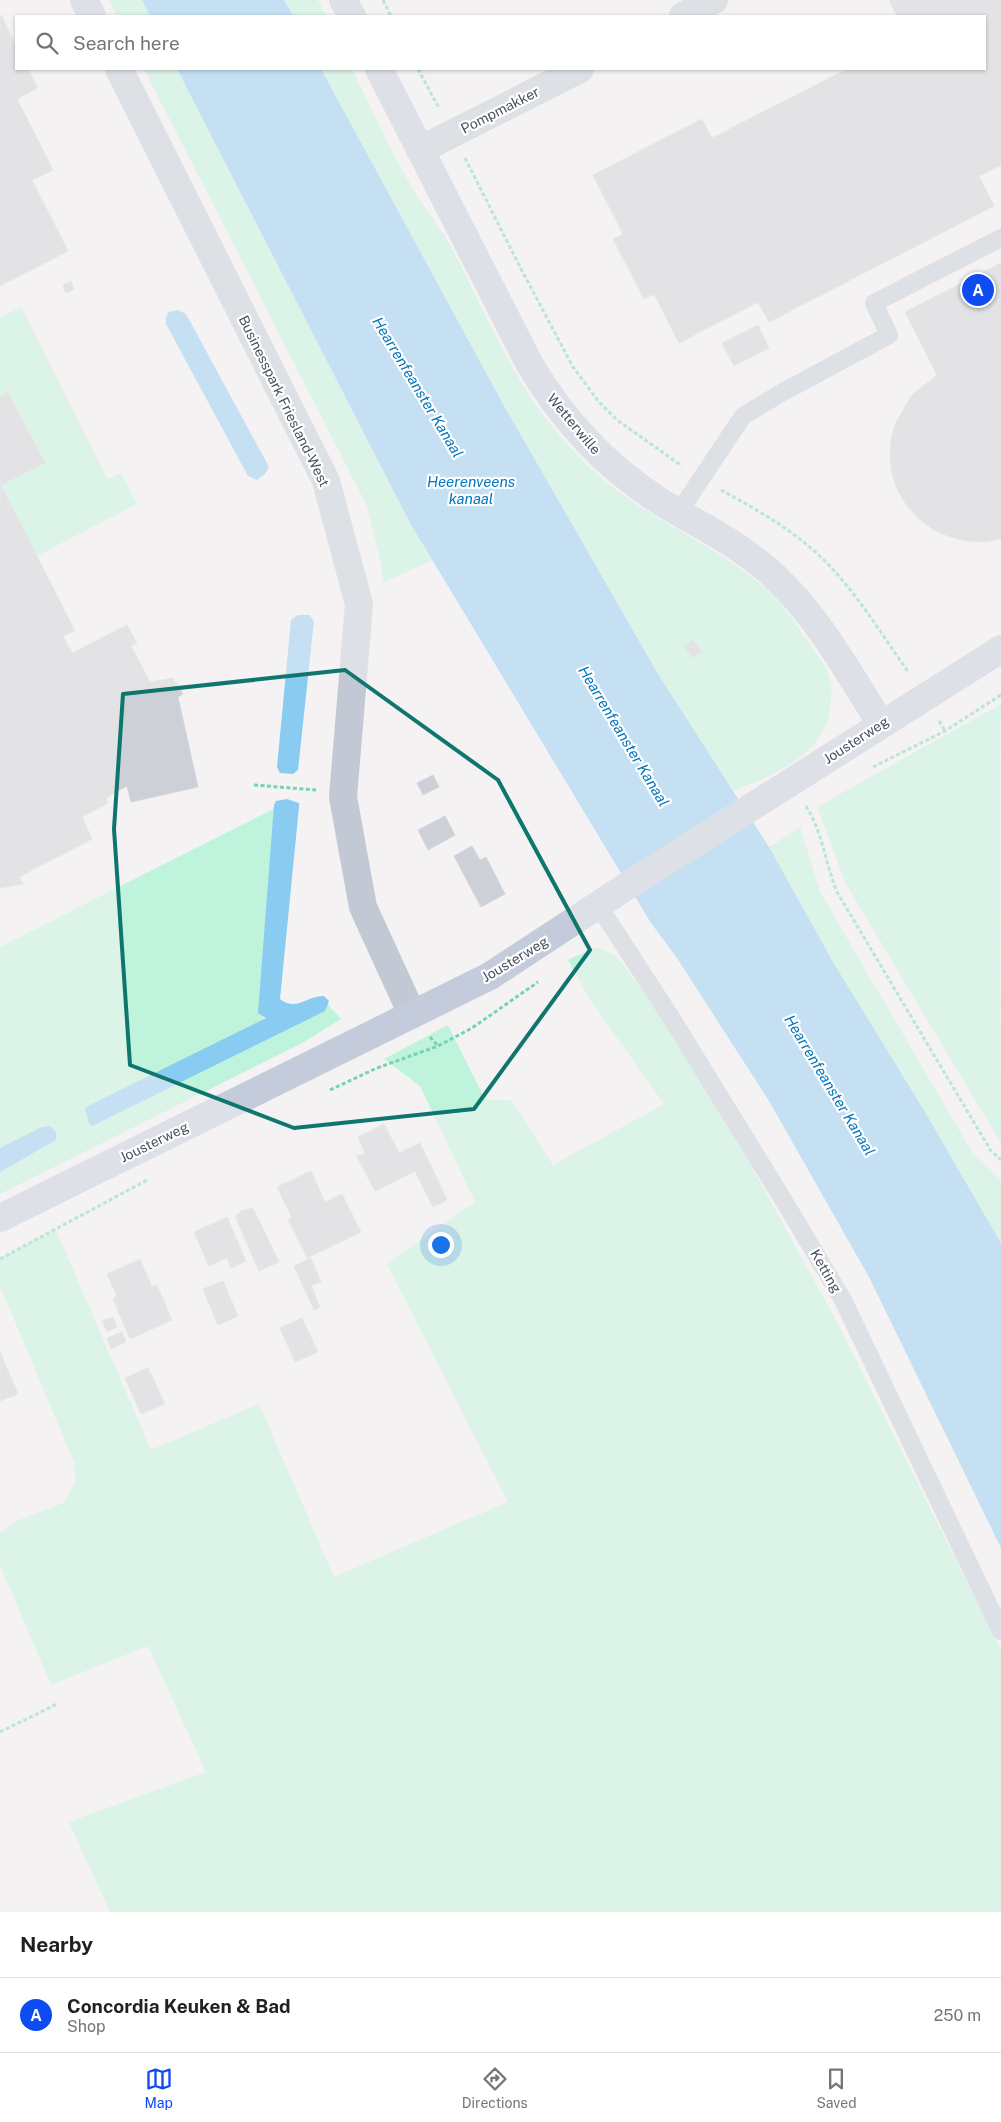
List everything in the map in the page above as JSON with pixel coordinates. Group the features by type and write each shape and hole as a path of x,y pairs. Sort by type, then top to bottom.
{"street":[{"path":"84,0 92,15"},
{"path":"343,0 351,15"},
{"path":"685,15 714,0"},
{"name":"Businesspark Friesland-West","path":"120,70 326,481 359,604 343,797 363,906 412,1014"},
{"name":"Wetterwille","path":"380,70 543,387 580,434 603,457 638,486 747,554 772,574 800,601 881,724"},
{"name":"Pompmakker","path":"420,150 578,70"},
{"name":"Jousterweg","path":"0,1218 490,976 627,886 1001,649"}],"lane":[{"path":"679,512 743,416 783,392 889,335 874,303 1001,238"},
{"name":"Ketting","path":"598,905 784,1201 843,1300 1001,1631"}],"path":[{"path":"383,0 391,15"},
{"path":"419,70 441,113"},
{"path":"462,152 561,347 599,402 636,435 701,479 760,512 825,562 862,606 911,677"},
{"path":"872,768 945,731 1001,695"},
{"path":"254,785 344,791"},
{"path":"812,801 806,805 819,831 828,869 837,892 991,1151 1001,1160"},
{"path":"0,1732 57,1704"}],"highlighted area":[{"path":"345,670 498,780 590,950 474,1109 294,1128 130,1065 114,829 123,694"}],"green space":[{"path":"109,0 142,0 150,15 116,15"},
{"path":"284,0 318,0 326,15 292,15"},
{"path":"145,70 178,70 410,523 432,560 383,583 381,563 367,506"},
{"path":"322,70 352,70 397,159 417,196 450,245 514,370 539,409 556,431 586,464 608,483 655,516 704,545 752,577 774,596 786,610 819,656 826,668 831,683 830,708 826,725 818,739 807,751 779,770 733,791 658,674 503,404"},
{"path":"21,307 107,479 121,473 137,504 0,575 0,318"},
{"path":"1001,704 1001,1143 845,882 817,807"},
{"path":"281,805 262,1032 325,1001 341,1019 304,1042 0,1194 0,947"},
{"path":"800,827 820,892 972,1152 1001,1180 1001,1243 925,1112 833,962 769,847"},
{"path":"596,947 615,955 642,989 717,1104 838,1324 1001,1650 1001,1912 110,1912 69,1822 206,1772 148,1646 51,1685 0,1565 0,1533 17,1521 63,1503 76,1481 74,1462 0,1286 0,1258 56,1230 151,1450 259,1404 334,1577 508,1502 387,1264 475,1202 420,1086 384,1059 448,1025 485,1099 512,1101 553,1165 664,1104 591,1001 568,960"}],"water":[{"path":"142,0 284,0 292,15 150,15"},
{"path":"178,70 322,70 503,404 658,674 769,847 833,962 925,1112 1001,1243 1001,1548 869,1277 769,1101 677,958 651,923 410,523"},
{"path":"178,310 186,314 269,467 265,474 257,480 248,476 166,324 166,317 169,312"},
{"path":"298,615 309,615 314,621 298,770 293,774 280,773 277,767 291,620"},
{"path":"287,799 299,803 299,807 280,999 286,1003 297,1004 324,996 329,1001 325,1011 92,1126 89,1123 85,1109 88,1106 266,1018 258,1013 274,805 276,801"},
{"path":"50,1126 56,1133 56,1140 0,1172 0,1148 42,1127"}],"building":[{"path":"889,0 1001,0 1001,165 979,176 994,206 769,322 758,302 679,343 654,294 644,299 613,239 623,234 593,175 702,119 712,138 845,70 986,70 986,15 896,15"},
{"path":"4,14 2,17 15,44 15,70 29,70 38,88 17,99 53,170 32,180 68,251 0,286 0,17"},
{"path":"1001,263 1001,539 985,542 967,541 950,537 934,530 919,519 907,506 898,491 892,474 891,440 895,424 912,395 937,375 905,312"},
{"path":"71,281 74,289 66,293 63,285"},
{"path":"758,325 769,348 734,366 722,343"},
{"path":"8,392 45,463 1,485 75,631 63,636 72,653 127,625 137,643 131,646 150,682 174,678 174,683 176,682 183,694 178,697 198,787 131,802 127,786 106,798 108,803 82,817 92,839 19,877 23,884 0,888 0,397"},
{"path":"693,640 701,652 692,658 684,646"},
{"path":"433,775 439,787 423,795 417,783"},
{"path":"445,816 455,835 428,850 418,830"},
{"path":"472,846 480,860 486,857 505,894 481,907 454,856"},
{"path":"384,1124 399,1153 420,1143 435,1174 420,1181 415,1171 375,1191 356,1155 365,1153 358,1137"},
{"path":"311,1171 325,1202 342,1194 361,1232 307,1258 288,1220 292,1218 277,1187"},
{"path":"435,1174 447,1200 433,1207 420,1181"},
{"path":"253,1208 279,1262 259,1271 235,1216 241,1211"},
{"path":"227,1217 246,1261 231,1268 227,1258 209,1266 194,1232"},
{"path":"311,1258 321,1282 311,1286 320,1307 314,1310 294,1266"},
{"path":"140,1259 152,1287 157,1285 172,1320 130,1339 113,1299 117,1296 107,1274"},
{"path":"223,1281 238,1316 218,1325 203,1289"},
{"path":"113,1317 117,1327 107,1332 102,1321"},
{"path":"302,1318 318,1352 295,1362 280,1328"},
{"path":"122,1332 126,1342 111,1349 107,1338"},
{"path":"0,1352 18,1394 0,1401"},
{"path":"148,1368 165,1404 141,1414 125,1378"}],"place":[{"name":"Concordia Keuken & Bad","path":"978,290"}],"water label":[{"name":"Hearrenfeanster Kanaal","path":"418,387"},
{"name":"Heerenveens kanaal","path":"471,490"},
{"name":"Hearrenfeanster Kanaal","path":"624,736"},
{"name":"Hearrenfeanster Kanaal","path":"830,1085"}]}
